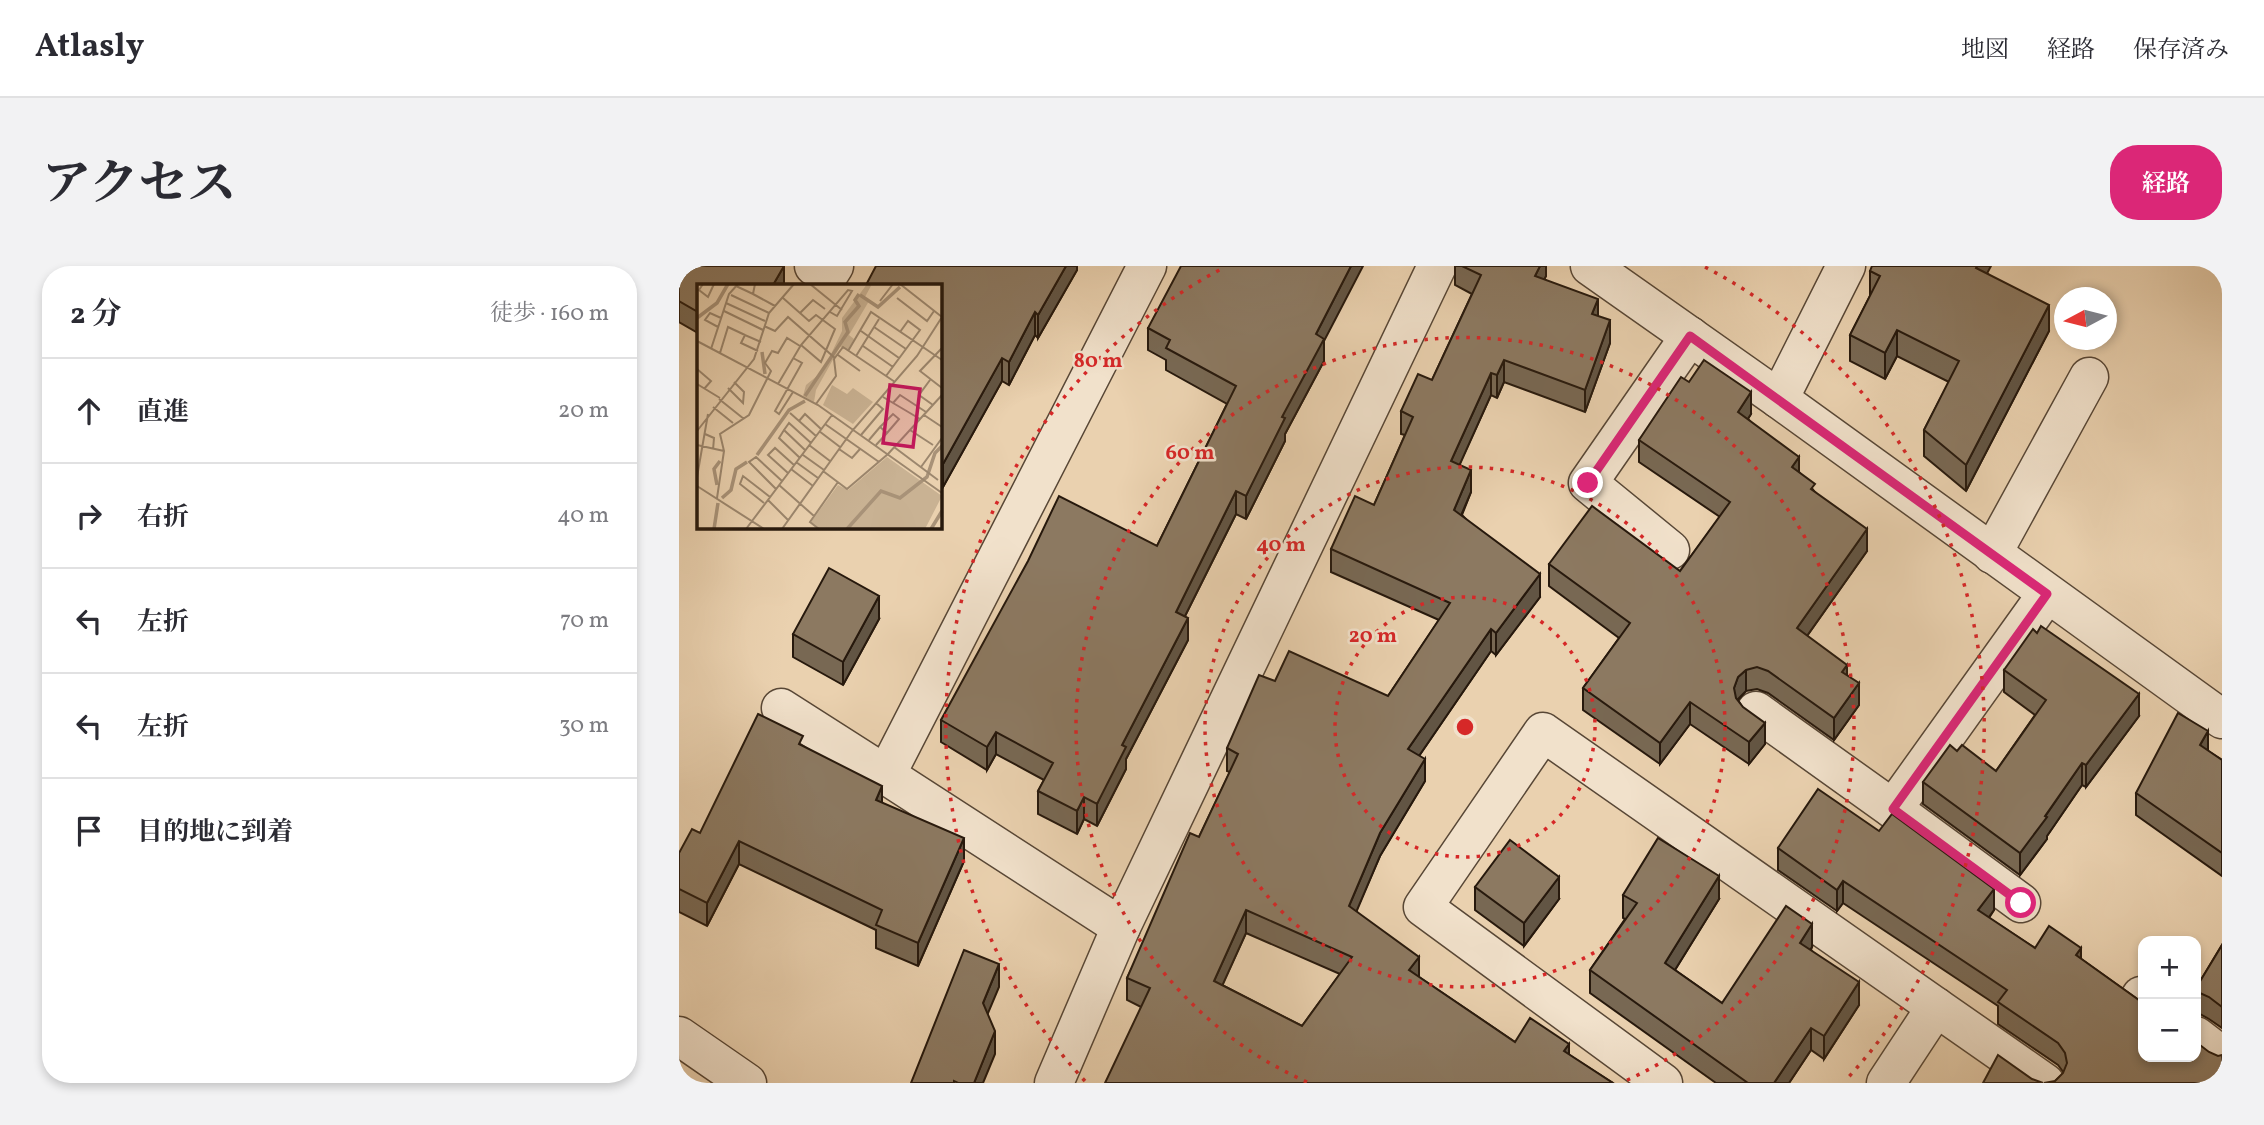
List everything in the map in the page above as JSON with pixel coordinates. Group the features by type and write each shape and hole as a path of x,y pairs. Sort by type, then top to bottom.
{"street":[{"path":"814,266 829,274 834,266"},
{"path":"885,775 1147,266"},
{"path":"1054,1083 1121,927 1437,266"},
{"path":"1590,266 2222,719"},
{"path":"1779,399 1846,266"},
{"path":"1670,550 1588,483 1690,336"},
{"path":"1992,554 2089,377"},
{"path":"1893,809 2047,594"},
{"path":"781,708 1121,927"},
{"path":"1756,711 2021,903"},
{"path":"1663,1083 1423,908 1543,732 2045,1083"},
{"path":"1886,1083 1936,1007"},
{"path":"679,1036 747,1083"},
{"path":"2201,1040 2222,1056"}],"building":[{"path":"679,266 784,266 774,284 697,284 697,311 679,301"},
{"path":"876,266 1066,266 1038,315 1035,312 1009,362 1002,358 943,464 941,284 867,284"},
{"path":"1181,266 1351,266 1316,334 1324,339 1282,417 1285,418 1246,496 1236,491 1176,612 1188,618 1122,745 1126,747 1097,804 1084,797 1077,811 1038,791 1053,763 996,732 987,747 941,720 1028,561 1059,496 1157,546 1236,386 1166,348 1170,340 1148,328"},
{"path":"1462,266 1540,266 1535,276 1598,299 1592,314 1610,320 1585,390 1504,360 1497,375 1491,373 1451,461 1471,470 1454,510 1540,574 1496,633 1491,629 1408,749 1425,759 1380,833 1349,906 1419,957 1409,970 1515,1042 1530,1018 1569,1044 1564,1051 1613,1083 1105,1083 1150,988 1127,978 1190,833 1199,837 1238,754 1227,748 1259,675 1275,681 1289,651 1388,696 1450,603 1331,549 1355,496 1374,505 1413,417 1401,411 1418,374 1432,380 1481,275","holes":["1246,910 1352,957 1302,1026 1214,981"]},
{"path":"1872,266 1977,266 1976,268 2049,305 1966,465 1924,430 1959,361 1897,330 1885,353 1850,335 1880,276 1870,271"},
{"path":"1704,360 1751,392 1738,412 1799,457 1792,467 1815,484 1811,489 1867,529 1797,628 1847,665 1842,672 1859,683 1834,718 1768,671 1757,667 1746,670 1738,677 1734,688 1736,698 1743,707 1765,723 1749,742 1690,702 1660,743 1583,688 1630,623 1549,564 1592,506 1680,571 1730,502 1639,440 1681,377 1689,382"},
{"path":"829,568 879,596 843,662 793,634"},
{"path":"2041,626 2139,694 2086,765 2082,763 2020,853 1923,782 1950,745 1957,751 1962,745 1996,771 2046,700 2004,670 2033,629 2037,633"},
{"path":"2178,713 2208,731 2200,745 2222,760 2222,853 2136,793"},
{"path":"758,714 803,736 799,744 882,786 876,800 964,838 918,943 876,925 882,910 739,841 707,903 679,889 679,853 692,829 700,833"},
{"path":"1818,789 1879,831 1892,814 1994,889 1978,910 2035,948 2049,926 2081,948 2076,955 2138,999 2138,1062 2201,1062 2201,1046 2218,1056 2222,1055 2222,1083 2044,1083 2055,1081 2063,1073 2067,1063 2065,1053 2058,1043 1998,1002 2007,990 1843,881 1837,890 1778,848"},
{"path":"1658,838 1719,876 1665,963 1722,1003 1786,906 1812,924 1800,943 1859,982 1824,1036 1811,1028 1774,1083 1748,1083 1590,970 1637,903 1623,895"},
{"path":"1510,840 1559,877 1524,923 1475,887"},
{"path":"2222,945 2222,1007 2201,993 2201,980"},
{"path":"964,950 999,964 983,1003 995,1031 974,1083 911,1083"},
{"path":"1998,1055 2032,1079 2043,1083 1983,1083"}],"route":[{"path":"1588,483 1690,336 2047,594 1893,809 2021,903"}]}
